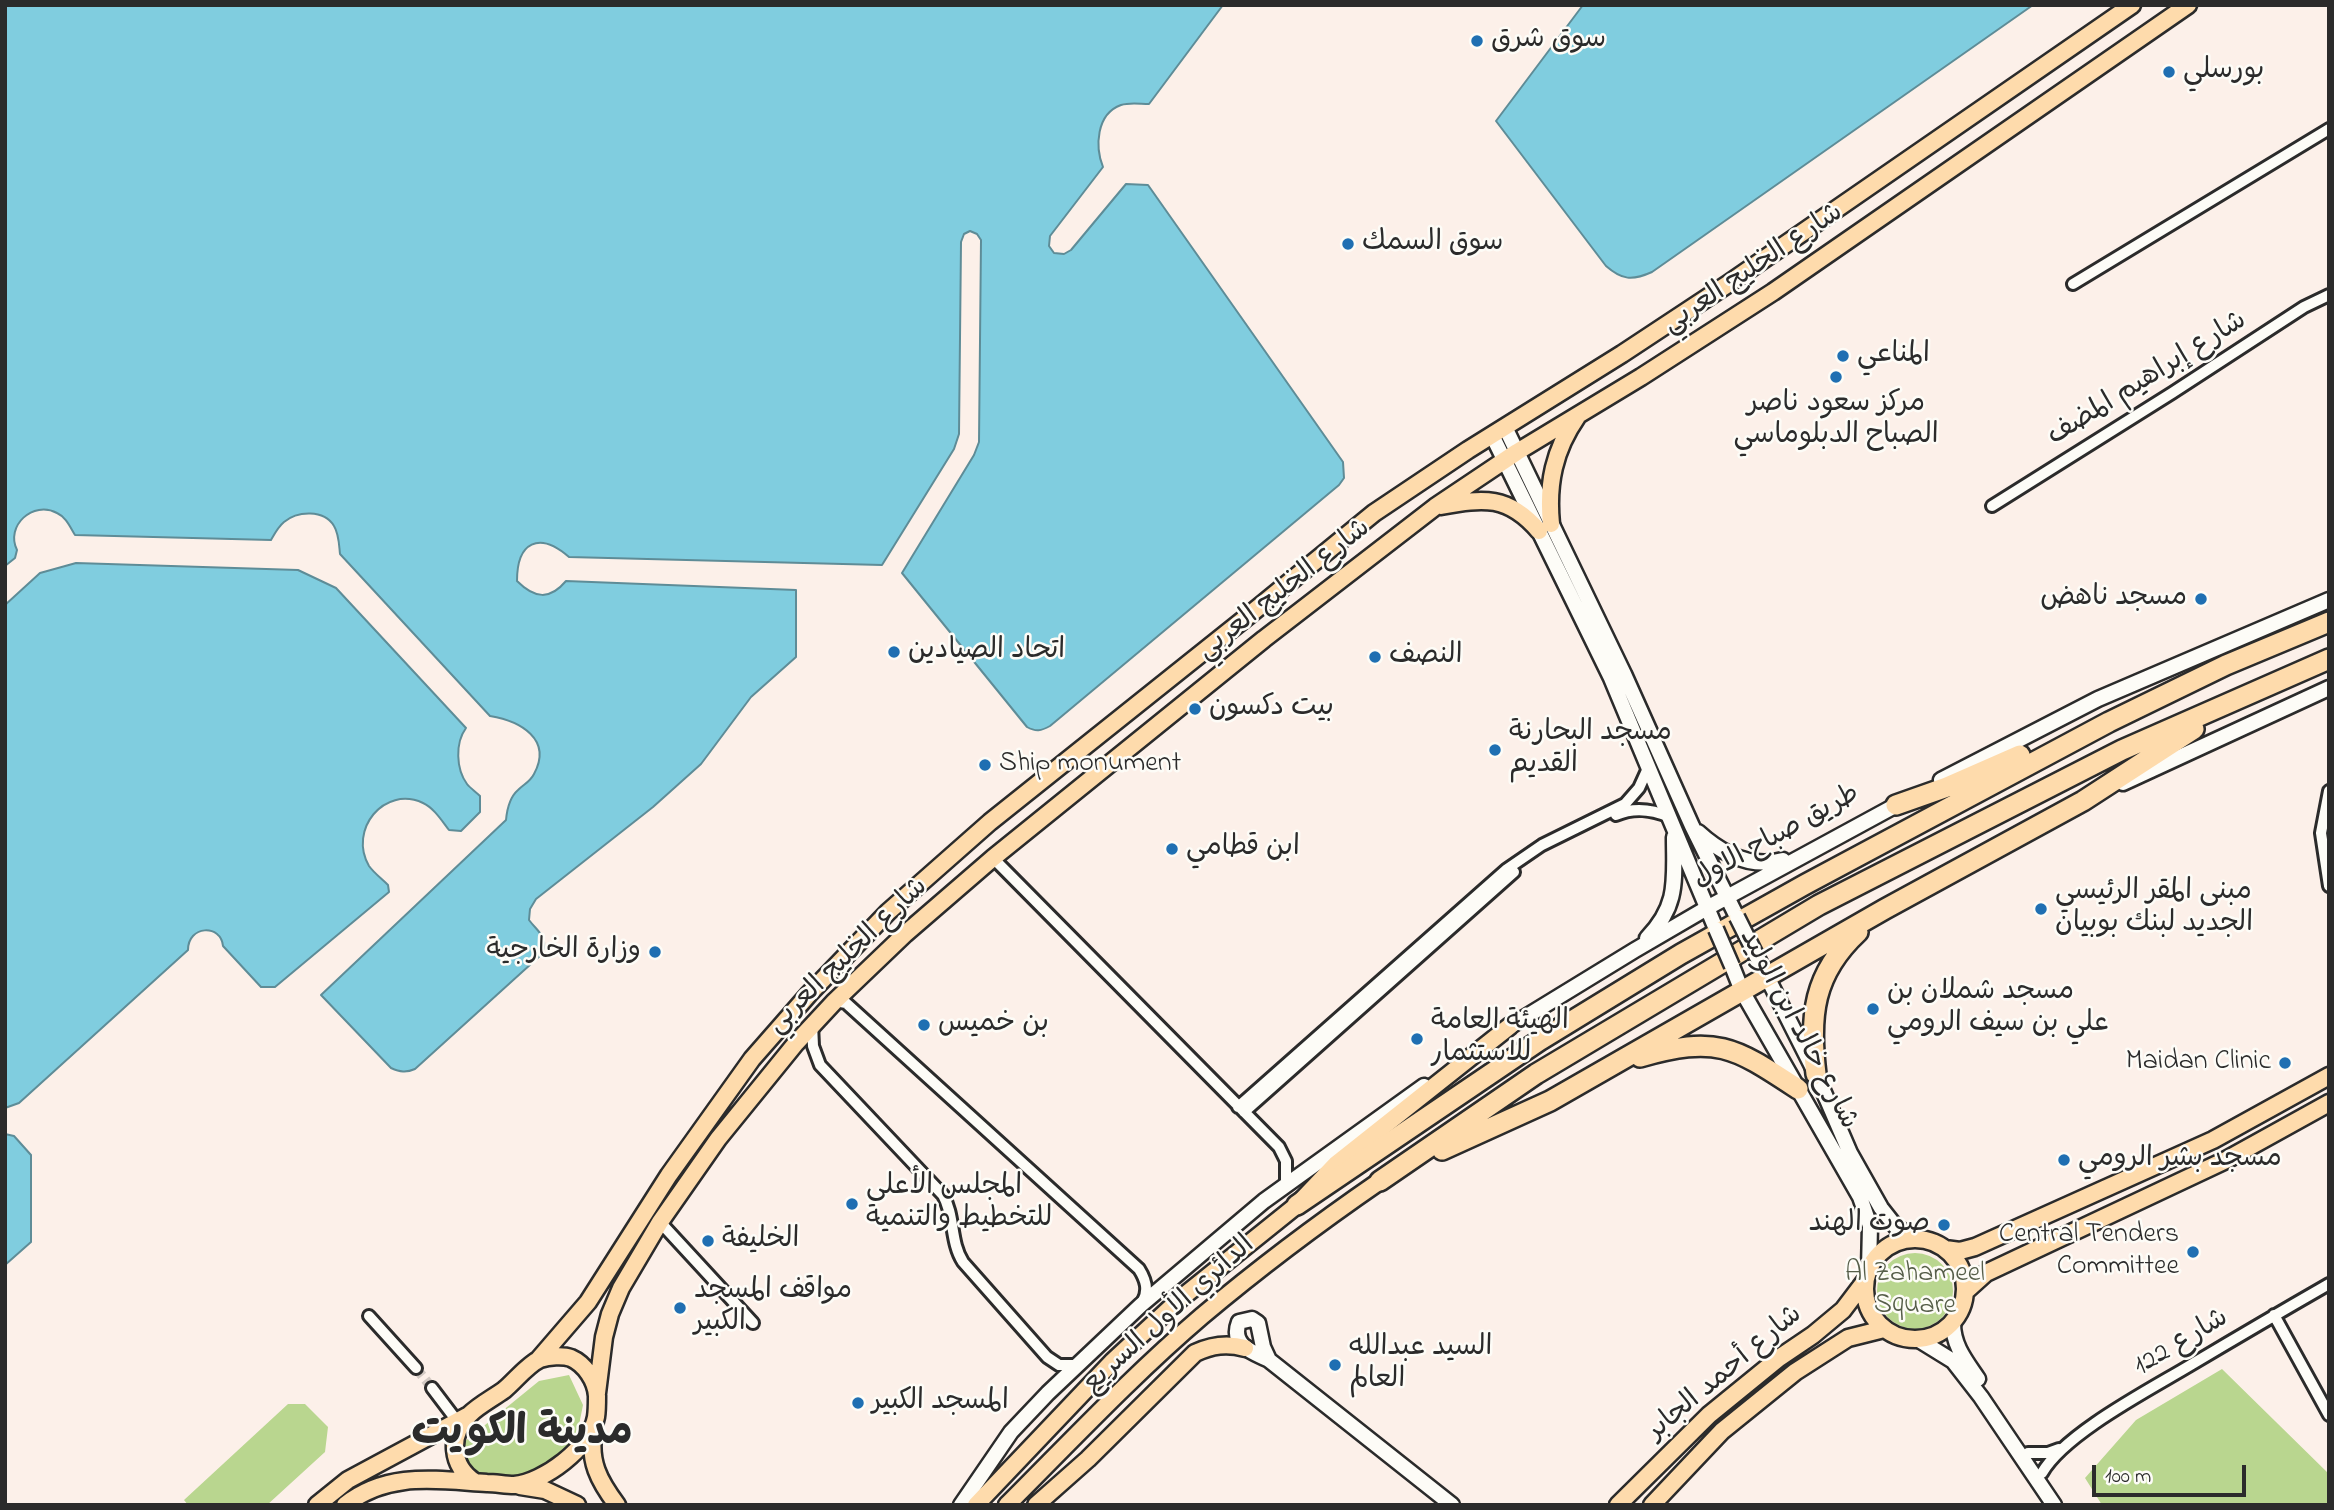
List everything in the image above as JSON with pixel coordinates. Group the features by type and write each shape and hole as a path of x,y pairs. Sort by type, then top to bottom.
{"highway":[{"name":"طريق صباح الاول","path":"1297,1205 1539,1041 1681,954 2109,722 2227,665 2329,622"},
{"path":"1388,1176 1536,1074 1819,905 2122,750 2329,659"},
{"path":"1388,1176 1549,1101 1885,909 2083,801 2242,698"},
{"path":"1896,805 1947,787 2068,735 2109,722"},
{"path":"1816,1074 1812,1019 1825,975 1840,949 1885,909"},
{"path":"1615,1064 1674,1048 1717,1046 1744,1055 1798,1089"}],"main road":[{"name":"شارع الخليج العربي","path":"538,1360 588,1302 633,1228 752,1059 809,994 888,912 989,822 1374,513 1707,298 2132,5"},
{"name":"شارع الخليج العربي","path":"597,1393 604,1337 610,1314 621,1287 660,1222 718,1139 812,1024 905,933 993,858 1274,631 1435,507 1511,456 1773,292 2188,5"},
{"path":"1435,507 1469,500 1488,500 1516,509 1545,527 1555,459 1568,430 1581,412"},
{"name":"شارع خالد ابن الوليد","path":"1499,431 1545,527 1611,678 1742,991 1867,1212 1871,1237 1867,1275"},
{"name":"شارع خالد ابن الوليد","path":"1545,527 1624,674 1692,826 1816,1074 1850,1153 1881,1208 1896,1227 1917,1239"},
{"name":"طريق صباح الاول","path":"1286,1185 1510,1026 1707,908 2098,699 2329,600"},
{"path":"2083,801 2329,688"},
{"path":"1635,950 1656,929 1668,909 1675,885 1672,823"},
{"path":"1692,826 1716,847 1742,861 1772,864 1802,855"},
{"name":"الدائري الأول السريع","path":"976,1505 1113,1361 1180,1299 1297,1205 1336,1164 1510,1026"},
{"path":"1945,1249 1960,1251 1994,1239 2224,1135 2329,1076"},
{"path":"1966,1291 1986,1273 2226,1160 2329,1103"},
{"name":"الدائري الأول السريع","path":"1007,1505 1202,1316 1311,1229 1388,1176"},
{"name":"الدائري الأول السريع","path":"961,1505 1011,1432 1077,1365 1141,1305 1227,1231 1286,1185"},
{"path":"1917,1239 1945,1249 1958,1263 1965,1281 1962,1308 1953,1323 1934,1336 1919,1340 1907,1339 1884,1329 1870,1313 1866,1303 1867,1275 1875,1259 1893,1244 1917,1239"},
{"path":"1994,1239 1987,1259 1989,1264 1996,1268"},
{"name":"شارع أحمد الجابر","path":"1618,1505 1709,1415 1843,1310 1867,1275"},
{"path":"1245,1348 1238,1340 1237,1329 1239,1322 1252,1320 1261,1328 1263,1348 1269,1360"},
{"path":"1953,1323 1958,1350 2064,1505"},
{"name":"شارع أحمد الجابر","path":"1651,1505 1723,1431 1795,1372 1847,1338 1884,1329"},
{"path":"1813,1335 1828,1341 1828,1350"},
{"path":"1919,1340 1953,1361 1981,1397 2054,1505"},
{"path":"1036,1505 1088,1459 1195,1353 1217,1345 1245,1348 1269,1360 1452,1505"},
{"path":"317,1505 348,1480 463,1418 493,1398 538,1360 564,1356 578,1362 589,1373 597,1393 592,1440 593,1465 598,1478 617,1505"},
{"path":"463,1418 456,1436 455,1452 463,1472 475,1482"},
{"path":"514,1485 531,1481 566,1459 584,1441 596,1418"},
{"path":"345,1505 356,1496 382,1484 415,1479 514,1485 545,1490 578,1505"}],"street":[{"path":"2073,284 2329,129"},
{"name":"شارع إبراهيم المضف","path":"1992,506 2304,307 2329,295"},
{"path":"2310,697 2329,700"},
{"path":"1621,810 1639,788 1649,766"},
{"path":"2329,791 2322,833 2329,887"},
{"path":"1241,1109 1513,864 1542,845 1621,810 1645,809 1672,823"},
{"path":"993,858 1283,1153 1287,1168 1286,1185"},
{"path":"835,1001 846,1003 1139,1269 1144,1277 1147,1293 1141,1305"},
{"path":"812,1024 813,1046 820,1065 943,1195 948,1203 956,1249 963,1262 1047,1357 1059,1365 1077,1365"},
{"path":"660,1222 753,1323"},
{"name":"شارع 122","path":"2042,1474 2062,1448 2116,1409 2329,1284"},
{"path":"2274,1315 2329,1415"},
{"path":"369,1316 415,1368"},
{"path":"432,1388 463,1418"},
{"name":"شارع 122","path":"2028,1453 2048,1453 2062,1448"}],"green space":[{"name":"Al Zahameel Square","path":"1915,1253 1930,1256 1942,1264 1950,1276 1953,1291 1950,1306 1942,1318 1930,1326 1915,1329 1900,1326 1888,1318 1880,1306 1877,1291 1880,1276 1888,1264 1900,1256"},
{"path":"2222,1369 2329,1474 2329,1505 2102,1505 2085,1478 2136,1420"},
{"path":"569,1375 583,1405 576,1440 548,1463 515,1483 477,1481 458,1447 539,1381"},
{"path":"288,1404 305,1404 328,1427 325,1452 267,1505 188,1505 184,1500"}],"water":[{"path":"5,5 1223,5 1149,104 1121,105 1107,116 1102,123 1099,141 1103,167 1050,236 1049,246 1054,253 1064,254 1071,250 1126,184 1148,185 1343,462 1344,478 1339,485 1050,726 1038,730 1027,727 902,573 974,455 979,442 981,240 977,234 970,231 964,234 961,242 959,434 954,449 882,565 569,557 548,544 539,543 526,549 521,557 517,581 530,591 542,595 554,592 566,581 796,590 796,657 751,697 701,764 653,807 536,899 530,909 529,920 543,939 542,954 415,1069 400,1071 391,1068 321,995 506,820 513,796 529,781 539,762 536,742 522,727 490,716 340,554 334,526 330,520 317,514 289,518 271,540 75,535 60,515 39,510 23,518 18,524 14,541 17,550 15,558 5,566"},
{"path":"1583,5 2033,5 1652,272 1627,278 1606,266 1496,121"},
{"path":"76,563 298,570 336,588 466,728 460,741 459,764 463,778 480,796 480,812 461,831 449,830 434,811 423,803 409,799 395,800 383,806 367,825 363,838 369,866 388,885 389,892 275,987 261,987 223,946 217,934 205,930 199,932 189,942 188,950 19,1103 5,1108 5,605 40,573"},
{"path":"5,1134 14,1136 31,1155 31,1242 5,1265"}],"tunnel":[{"path":"416,1368 432,1388"}],"place":[{"name":"سوق شرق","path":"1477,41"},
{"name":"بورسلي","path":"2169,72"},
{"name":"سوق السمك","path":"1348,244"},
{"name":"المناعي","path":"1843,356"},
{"name":"مركز سعود ناصر الصباح الدبلوماسي","path":"1836,377"},
{"name":"مسجد ناهض","path":"2201,599"},
{"name":"اتحاد الصيادين","path":"894,652"},
{"name":"النصف","path":"1375,657"},
{"name":"بيت دكسون","path":"1195,709"},
{"name":"مسجد البحارنة القديم","path":"1495,750"},
{"name":"Ship monument","path":"985,765"},
{"name":"ابن قطامي","path":"1172,849"},
{"name":"مبنى المقر الرئيسي الجديد لبنك بوبيان","path":"2041,909"},
{"name":"وزارة الخارجية","path":"655,952"},
{"name":"مسجد شملان بن علي بن سيف الرومي","path":"1873,1009"},
{"name":"بن خميس","path":"924,1025"},
{"name":"الهيئة العامة للاستثمار","path":"1417,1039"},
{"name":"Maidan Clinic","path":"2285,1063"},
{"name":"مسجد بشر الرومي","path":"2064,1160"},
{"name":"المجلس الأعلى للتخطيط والتنمية","path":"852,1204"},
{"name":"صوت الهند","path":"1944,1225"},
{"name":"الخليفة","path":"708,1241"},
{"name":"Central Tenders Committee","path":"2193,1252"},
{"name":"مواقف المسجد الكبير","path":"680,1308"},
{"name":"السيد عبدالله العالم","path":"1335,1365"},
{"name":"المسجد الكبير","path":"858,1403"}],"district":[{"name":"مدينة الكويت","path":"522,1436"}]}
